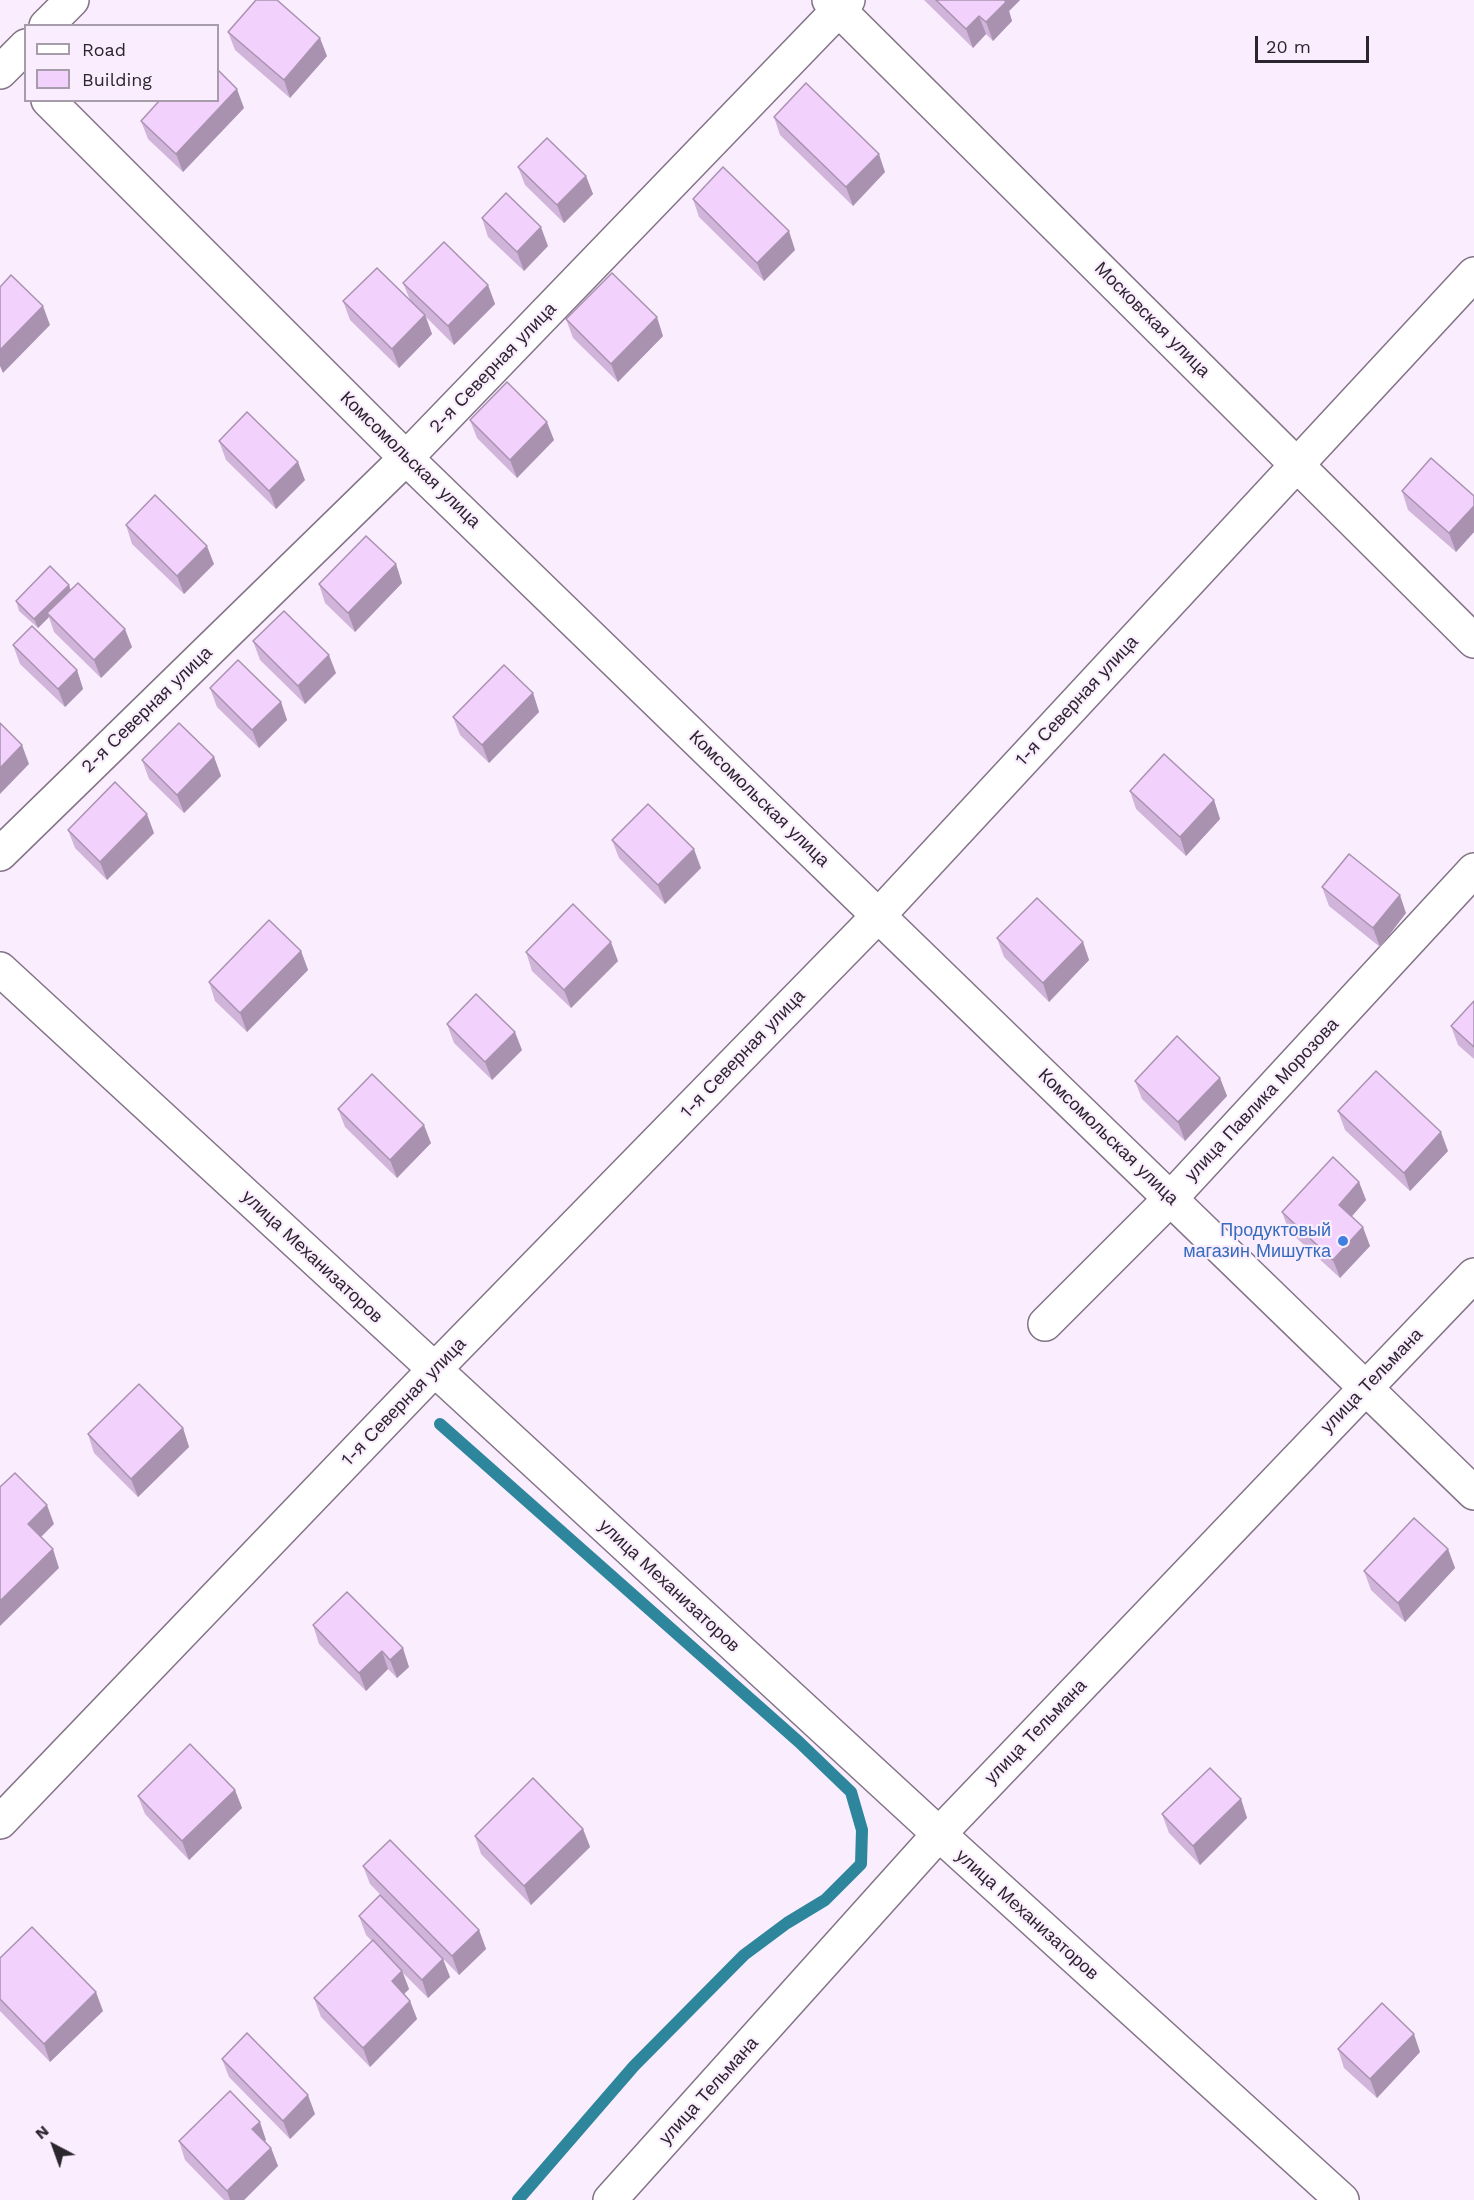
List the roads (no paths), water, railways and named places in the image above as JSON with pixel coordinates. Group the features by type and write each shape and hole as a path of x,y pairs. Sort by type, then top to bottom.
{"street":[{"path":"48,24 72,0"},
{"name":"2-я Северная улица","path":"0,854 406,458 838,3"},
{"name":"Московская улица","path":"838,3 1474,641"},
{"name":"Комсомольская улица","path":"50,102 406,458 1474,1492"},
{"name":"1-я Северная улица","path":"0,1822 434,1370 879,915 1296,462 1474,274"},
{"name":"улица Павлика Морозова","path":"1045,1324 1171,1198 1474,870"},
{"name":"улица Механизаторов","path":"0,969 939,1834 1342,2200"},
{"name":"улица Тельмана","path":"610,2200 939,1834 1474,1275"}],"waterway":[{"path":"440,1424 799,1742 851,1792 862,1830 861,1864 825,1900 787,1923 744,1955 634,2066 518,2200"}],"place":[{"name":"Продуктовый магазин Мишутка","path":"1343,1241"}]}
